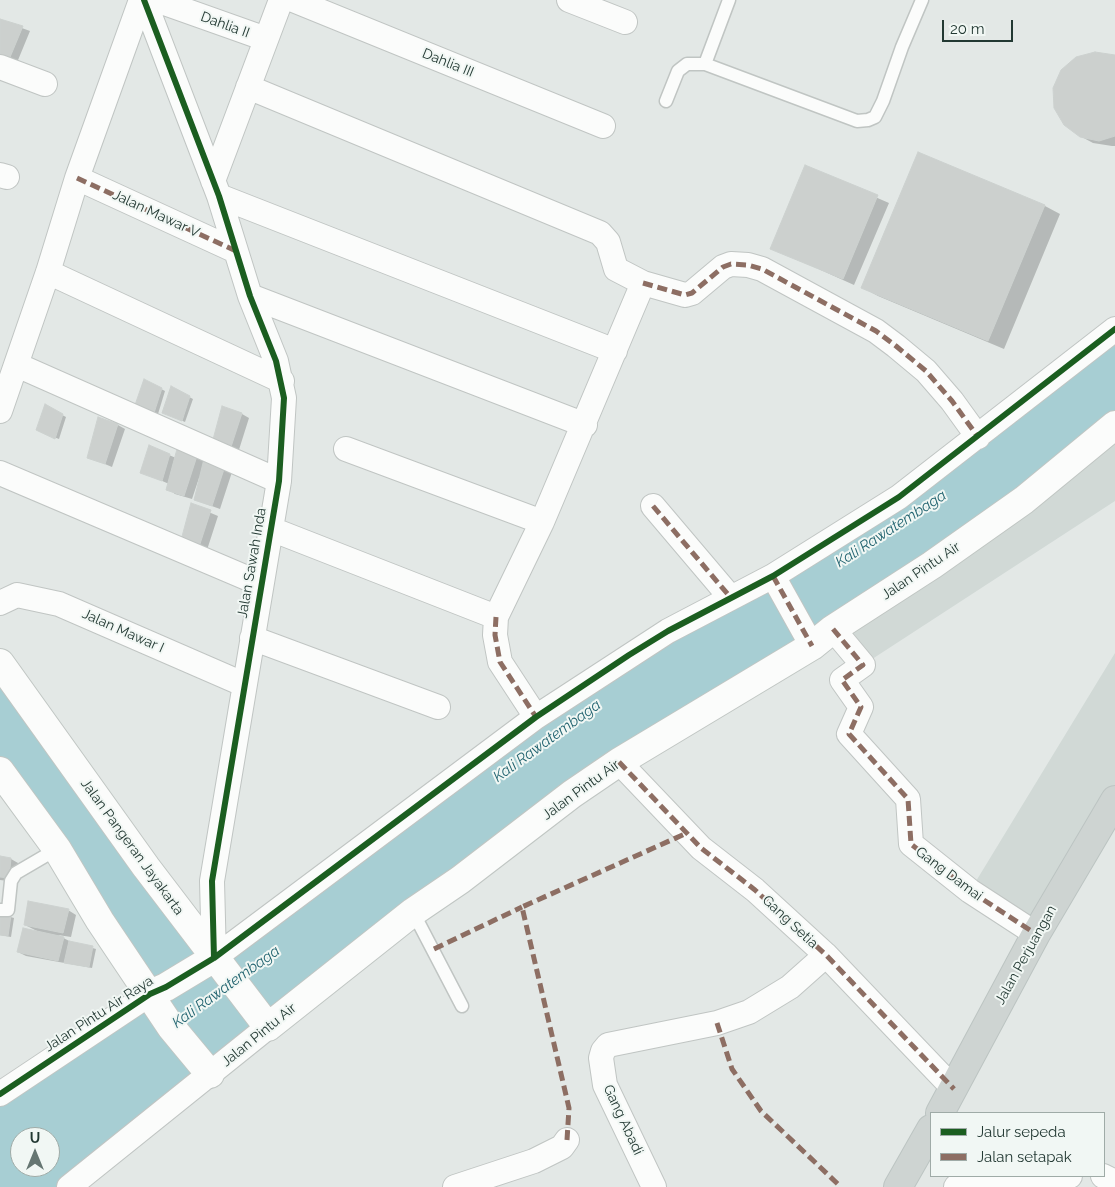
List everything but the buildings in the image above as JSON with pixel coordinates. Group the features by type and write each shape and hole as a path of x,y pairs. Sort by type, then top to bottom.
{"main road":[{"name":"Jalan Perjuangan","path":"941,1112 1036,934 1115,800"},
{"path":"898,1187 930,1131"}],"street":[{"path":"0,411 48,272 77,178 142,0"},
{"name":"Jalan Sawah Inda","path":"142,0 216,188 250,296 276,361 282,381 284,398 279,482 243,684 212,881 214,958"},
{"name":"Dahlia II","path":"156,0 266,39"},
{"path":"281,0 248,87 216,188 615,352"},
{"name":"Dahlia III","path":"293,0 603,126"},
{"path":"569,0 625,22"},
{"path":"0,67 45,84"},
{"path":"248,87 600,233 608,242 616,269 644,283 685,295 692,292 723,267 731,264 748,265 762,269 876,331 896,346 926,371 952,401 978,438"},
{"name":"Jalan Mawar V","path":"77,178 236,251"},
{"path":"48,272 282,381"},
{"path":"536,717 500,662 494,635 496,616 542,522 644,283"},
{"path":"250,296 584,425"},
{"path":"214,958 536,717 628,655 731,598 775,579 871,516 978,438 1115,329"},
{"path":"17,365 279,482"},
{"name":"Jalan Pintu Air","path":"69,1187 413,912 460,880 572,794 619,762 812,646 833,629 932,565 1024,500 1115,425"},
{"path":"346,449 542,522"},
{"path":"0,473 261,584"},
{"path":"653,506 731,598"},
{"path":"270,529 496,616"},
{"path":"775,579 812,646"},
{"name":"Jalan Mawar I","path":"0,603 17,595 59,604 243,684"},
{"name":"Gang Damai","path":"833,629 863,665 842,680 861,707 849,734 908,799 911,844 970,891 1036,934"},
{"path":"252,638 438,707"},
{"name":"Jalan Pangeran Jayakarta","path":"0,663 214,958 268,1027"},
{"name":"Gang Setia","path":"619,762 701,848 755,890 826,955 954,1089"},
{"path":"0,771 57,849 100,921 172,1026 210,1074"},
{"name":"Gang Abadi","path":"654,1187 605,1085 601,1058 603,1051 608,1045 717,1023 749,1012 790,987 826,955"},
{"name":"Jalan Pintu Air Raya","path":"0,1094 150,994 166,987 214,958"},
{"path":"455,1187 534,1161 562,1147 567,1140"},
{"path":"956,1187 1060,1177"}],"lane":[{"path":"705,64 729,0"},
{"path":"666,101 678,71 688,64 705,64 857,120 868,120 874,117 883,101 922,0"},
{"path":"0,910 8,910 11,881 16,873 57,849"},
{"path":"413,912 462,1006"}],"shaded area":[{"path":"1115,425 1115,501 863,665 833,629"},
{"path":"1115,653 1115,800 1036,934 970,891"}],"water":[{"name":"Kali Rawatembaga","path":"1115,327 1115,425 619,762 69,1187 0,1187 0,1094 150,993 0,771 0,663 214,958 536,717 773,576"}],"marked path":[{"path":"77,178 236,251"},
{"path":"643,283 685,295 692,293 723,267 731,264 748,265 762,269 876,331 896,346 926,371 952,401 978,437"},
{"path":"653,506 731,598"},
{"path":"773,576 812,646"},
{"path":"496,617 495,635 500,662 536,717"},
{"path":"833,629 863,665 842,680 861,707 849,734 908,799 911,844 970,891 1036,934"},
{"path":"619,762 701,848 755,890 826,955 954,1089"},
{"path":"567,1140 569,1108 522,907 687,833"},
{"path":"434,949 522,907"},
{"path":"717,1023 732,1069 761,1111 841,1187"}],"cycle path":[{"path":"144,0 219,196 250,296 276,361 284,398 279,481 212,881 214,958"},
{"path":"0,1094 150,994 166,987 214,958 536,717 629,655 668,631 773,576 899,497 1115,329"}]}
